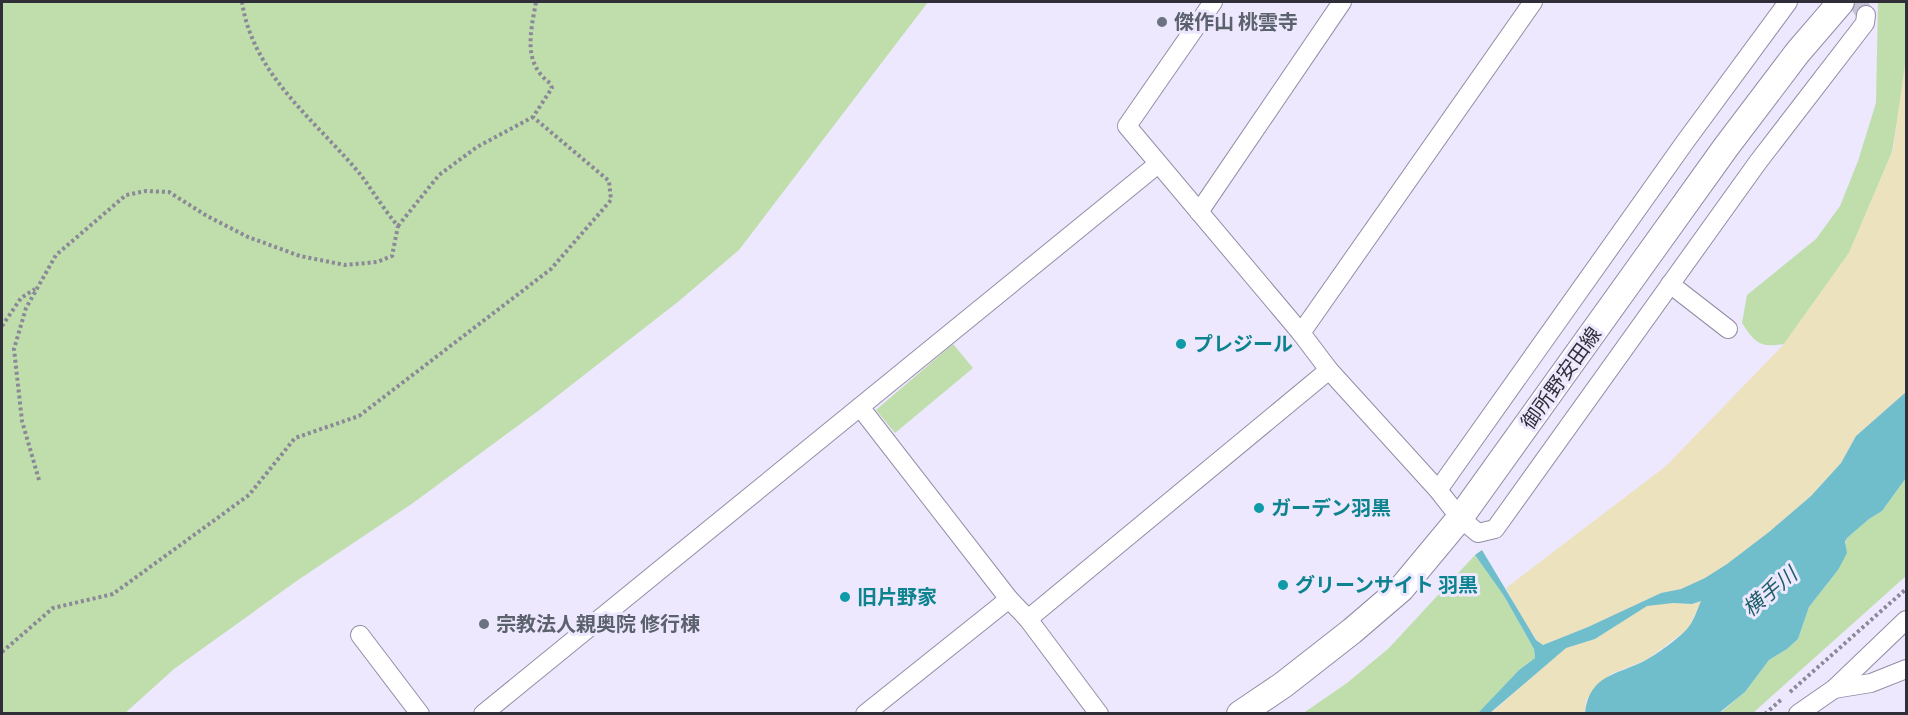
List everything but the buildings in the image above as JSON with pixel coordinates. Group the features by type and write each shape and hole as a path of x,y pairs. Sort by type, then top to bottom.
{"main road":[{"name":"御所野安田線","path":"1240,714 1283,685 1401,589 1460,518 1726,147 1798,52 1841,2"}],"street":[{"path":"1213,2 1126,126 1301,333 1329,370 1438,490 1460,518 1478,533 1495,529 1670,284 1814,88 1865,23 1866,15"},
{"path":"1199,212 1342,2"},
{"path":"1301,333 1533,2"},
{"path":"1438,490 1678,152 1788,2"},
{"path":"483,714 1158,164"},
{"path":"1670,284 1728,329"},
{"path":"1029,619 1329,370"},
{"path":"860,406 1009,599 1029,619 1099,714"},
{"path":"864,714 1009,599"},
{"path":"1798,714 1833,689 1906,620"},
{"path":"360,635 420,714"},
{"path":"1833,689 1871,683 1906,669"}],"path":[{"path":"242,2 253,43 274,77 360,175 398,226"},
{"path":"39,480 22,421 14,349 26,308 57,255 126,195 169,192 207,216 270,246 300,256 345,265 377,262 392,256 398,226 439,175 477,147 533,117 552,88 550,82 539,75 529,46 536,2"},
{"path":"2,652 53,608 113,594 249,495 295,438 359,416 551,269 611,200 609,181 533,117"},
{"path":"2,326 21,298 38,288"},
{"path":"1765,714 1906,589"}],"green space":[{"path":"2,2 928,2 739,250 679,301 538,411 413,503 298,580 174,669 124,714 2,713"},
{"path":"1878,2 1906,2 1906,66 1892,152 1849,253 1784,344 1764,344 1755,339 1742,323 1747,295 1816,239 1840,206 1858,161 1876,103"},
{"path":"953,344 973,368 895,433 876,410"},
{"path":"1906,478 1906,576 1753,713 1719,714 1745,692 1769,660 1798,639 1809,607 1838,570 1847,538 1882,511"},
{"path":"1475,555 1504,596 1534,649 1535,658 1519,670 1478,713 1302,714 1347,683 1389,648"}],"sand":[{"path":"1906,57 1906,392 1856,436 1841,463 1811,496 1727,564 1681,589 1661,593 1588,627 1543,645 1540,644 1523,620 1506,588 1666,466 1784,344 1849,253 1893,150"},
{"path":"1702,600 1688,629 1646,660 1611,674 1586,700 1585,713 1490,714 1566,647 1595,639 1647,605 1691,604"}],"water":[{"name":"横手川","path":"1906,392 1906,478 1882,511 1847,538 1845,542 1847,553 1838,570 1809,607 1798,639 1769,660 1745,692 1719,713 1585,713 1592,690 1599,683 1662,650 1689,626 1701,601 1692,604 1673,603 1647,606 1595,639 1566,648 1490,713 1478,713 1519,670 1535,658 1534,649 1504,596 1475,555 1482,550 1536,640 1543,645 1661,593 1681,589 1727,564 1811,496 1841,463 1856,436"}],"tunnel":[{"path":"1857,2 1866,15"}],"place":[{"name":"傑作山 桃雲寺","path":"1162,22"},
{"name":"プレジール","path":"1181,344"},
{"name":"ガーデン羽黒","path":"1259,508"},
{"name":"グリーンサイト 羽黒","path":"1283,585"},
{"name":"旧片野家","path":"845,597"},
{"name":"宗教法人親奥院 修行棟","path":"484,624"}]}
